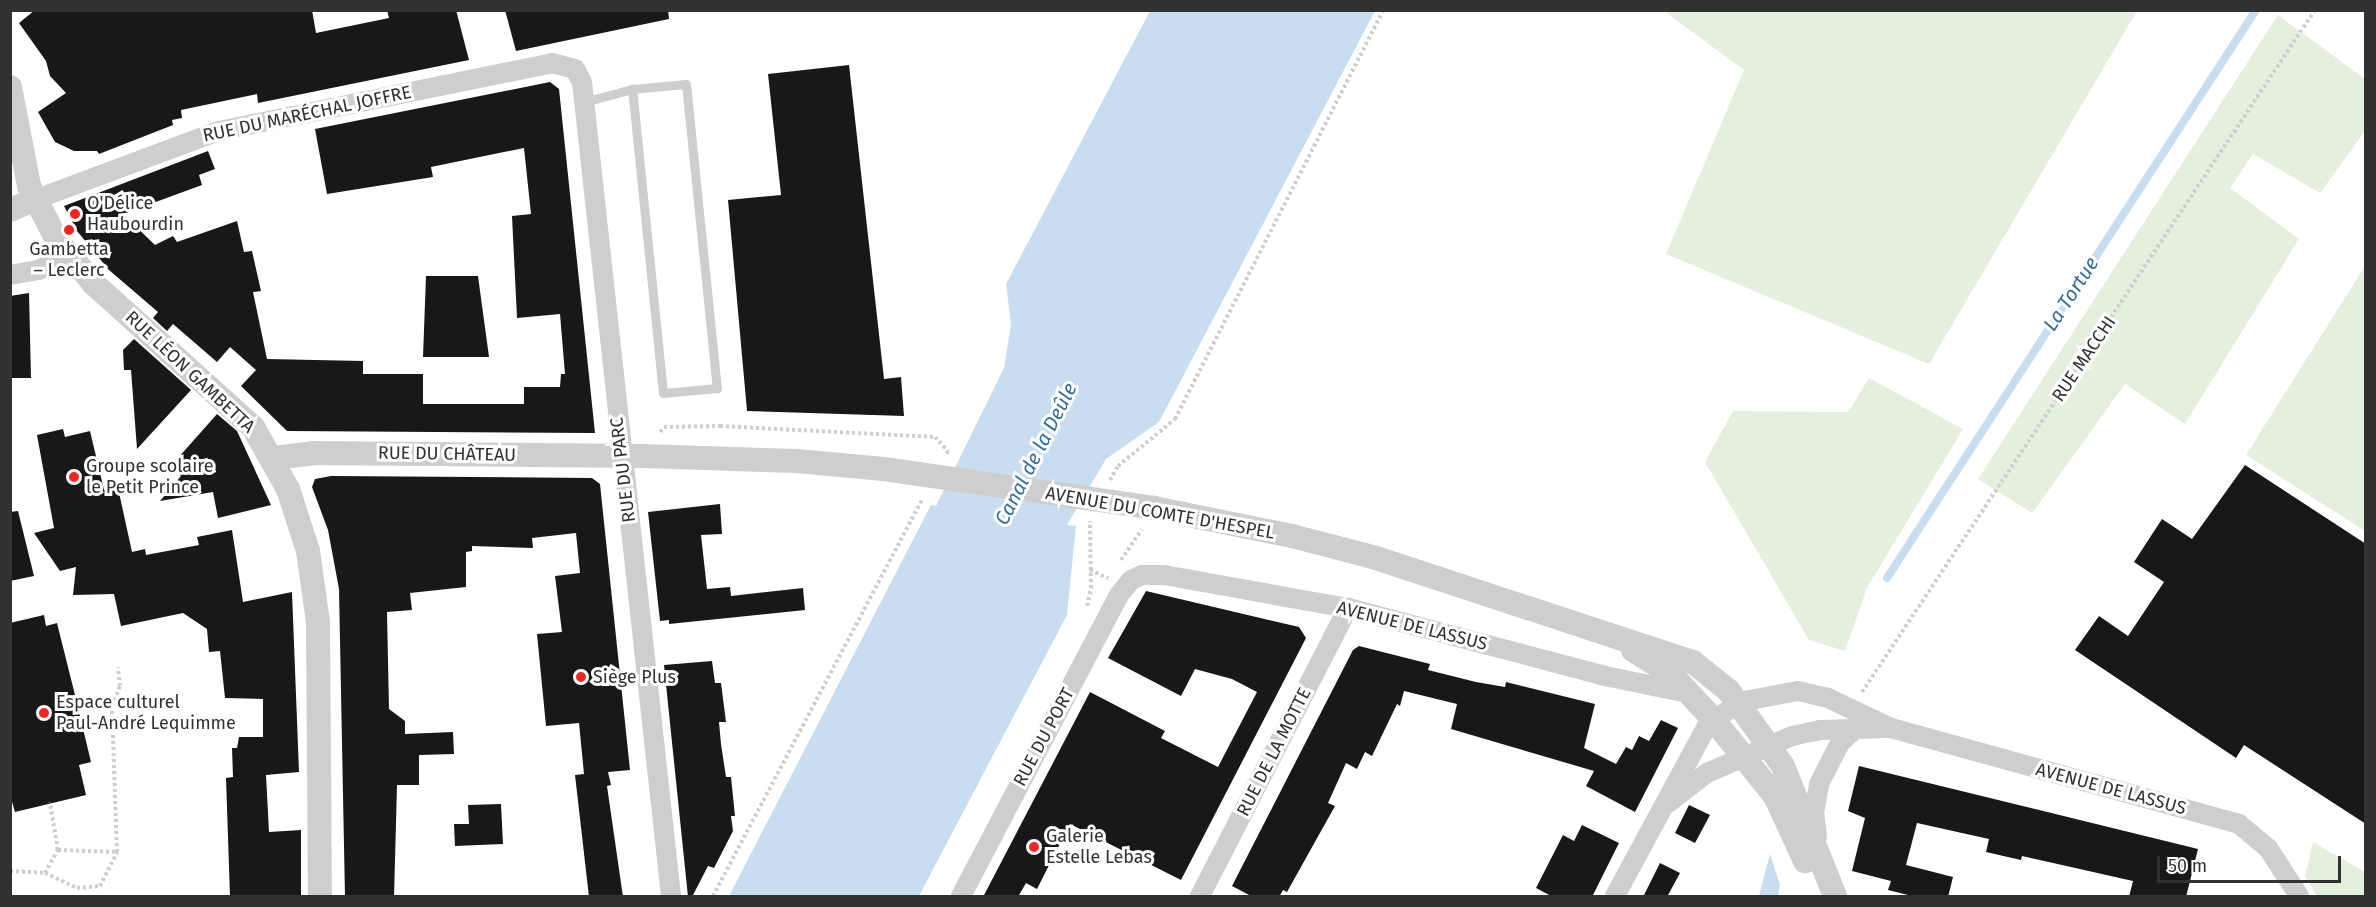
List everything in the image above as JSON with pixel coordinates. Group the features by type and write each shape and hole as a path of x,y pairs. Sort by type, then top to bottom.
{"street":[{"name":"RUE DU PARC","path":"552,63 575,69 584,102 632,456 671,897"},
{"name":"RUE DU MARÉCHAL JOFFRE","path":"34,200 219,131 552,63"},
{"name":"RUE LÉON GAMBETTA","path":"10,87 34,200 68,254 106,296 242,416 273,458 302,529 316,604 320,897"},
{"path":"10,210 34,200"},
{"path":"10,275 39,270 68,254"},
{"name":"RUE DU CHÂTEAU","path":"273,458 313,453 632,456"},
{"name":"AVENUE DU COMTE D'HESPEL","path":"632,456 797,461 884,469 1346,550 1677,654 1706,670 1739,702 1770,744 1790,779 1835,897"},
{"name":"AVENUE DE LASSUS","path":"1131,580 1142,575 1164,575 1348,608 1610,677 1692,694"},
{"name":"RUE DU PORT","path":"961,897 1119,595 1131,580"},
{"name":"RUE DE LA MOTTE","path":"1200,897 1348,608"},
{"name":"AVENUE DU COMTE D'HESPEL","path":"1579,625 1659,665 1692,694 1743,755 1779,805 1818,897"},
{"name":"AVENUE DE LASSUS","path":"1739,702 1798,691 1852,708 1891,728 2239,824 2268,848 2299,897"},
{"path":"1615,897 1696,739 1713,719 1739,702"},
{"name":"AVENUE DE LASSUS","path":"1654,819 1695,780 1770,744 1806,732 1891,728"},
{"path":"1822,859 1814,813 1819,784 1840,743 1856,729"}],"lane":[{"path":"584,102 632,89 686,84 717,388 663,393 632,89"}],"path":[{"path":"1107,485 1118,466 1175,419 1383,10"},
{"name":"RUE MACCHI","path":"1852,708 2315,10"},
{"path":"632,456 664,427 720,426 935,437 948,451 942,462"},
{"path":"713,897 926,493"},
{"path":"1088,542 1091,514"},
{"path":"1110,578 1148,517"},
{"path":"10,871 45,873 76,888 100,886 117,852 112,706 120,686 118,667"},
{"path":"45,873 58,850 50,803"},
{"path":"58,850 117,852"}],"green space":[{"path":"1664,11 2137,11 1929,364 1666,254 1744,70"},
{"path":"2278,15 2365,79 2365,131 2320,193 2253,154 2230,188 2299,239 2185,424 2125,384 2032,513 1978,479"},
{"path":"2365,266 2365,531 2246,455"},
{"path":"1869,378 1963,429 1867,588 1845,651 1809,640 1705,462 1733,411 1848,412"},
{"path":"2313,842 2365,872 2365,896 2317,896 2305,876"}],"water":[{"name":"Canal de la Deûle","path":"1150,11 1375,11 1159,422 1106,459 1067,525 1076,526 1067,615 919,896 729,896 931,505 936,506 1004,368 1011,324 1006,284"},
{"path":"1770,854 1780,885 1778,896 1759,896"}],"building":[{"path":"35,10 312,10 316,33 389,18 387,10 456,10 469,60 258,103 257,94 181,110 182,118 172,120 173,125 99,154 97,151 74,151 55,142 38,112 66,93 50,76 46,61 19,23"},
{"path":"505,10 668,10 669,19 516,51"},
{"path":"849,65 884,379 901,377 904,416 747,411 728,200 781,195 768,74"},
{"path":"550,82 559,89 595,433 287,431 241,386 256,370 230,347 217,362 173,324 167,331 153,318 158,312 109,270 77,231 64,206 208,151 215,169 199,175 202,185 123,214 155,245 173,236 177,242 237,221 244,252 252,251 261,291 253,292 267,359 363,361 363,374 423,374 423,404 524,404 524,387 560,387 561,374 565,374 560,314 517,318 512,216 531,214 524,148 431,167 433,177 327,194 315,129"},
{"path":"426,276 478,276 489,357 423,357"},
{"path":"29,293 31,378 10,378 10,296"},
{"path":"134,339 191,390 137,449 131,370 124,370 123,350"},
{"path":"217,414 237,431 271,505 218,518 213,492 160,501 181,476 170,467"},
{"path":"63,429 65,437 90,431 104,490 118,488 132,552 145,549 146,555 199,545 197,537 232,530 243,602 292,592 299,772 266,775 269,832 301,830 301,897 230,897 226,778 233,777 232,748 237,748 239,737 263,737 263,699 225,698 220,651 209,652 207,629 183,613 121,626 114,594 73,595 76,567 60,571 34,533 54,528 37,435"},
{"path":"2245,465 2366,544 2366,824 2244,745 2236,758 2075,650 2099,616 2128,636 2164,582 2134,562 2162,519 2192,539"},
{"path":"331,476 592,478 600,484 630,770 608,772 611,785 607,786 623,897 589,897 575,775 584,774 579,723 546,726 537,634 562,632 555,576 580,573 576,533 532,538 533,548 472,546 472,551 466,552 466,587 410,593 412,610 387,612 389,709 405,721 405,734 453,732 454,754 419,755 419,785 397,785 394,897 345,897 339,589 328,530 312,487 315,479"},
{"path":"720,504 722,534 701,535 707,589 730,587 731,596 803,588 805,610 669,624 669,620 660,621 648,512"},
{"path":"18,511 34,576 10,581 10,512"},
{"path":"1146,591 1299,627 1306,638 1181,880 1070,824 1037,889 1026,883 1018,897 983,897 1090,692 1165,731 1161,738 1218,767 1257,692 1232,679 1195,669 1181,696 1108,658"},
{"name":"Espace culturel Paul-André Lequimme","path":"44,615 46,626 57,623 91,762 79,765 86,795 15,812 10,795 10,623"},
{"path":"1359,646 1430,664 1428,670 1476,682 1505,687 1506,682 1595,704 1584,748 1616,764 1626,747 1632,750 1639,736 1649,741 1661,720 1678,728 1635,812 1586,786 1594,771 1451,729 1457,704 1404,691 1400,706 1397,704 1372,756 1365,752 1357,769 1346,763 1328,803 1335,806 1287,892 1283,890 1279,897 1253,897 1232,886 1353,650"},
{"path":"712,661 715,683 721,683 726,722 719,722 721,744 726,777 731,777 735,816 731,816 733,831 714,868 708,866 692,897 688,897 664,665"},
{"path":"1859,766 2198,849 2186,897 2129,897 2133,881 2022,856 2021,860 1986,852 1989,839 1917,823 1906,865 1953,877 1948,897 1916,897 1888,890 1891,881 1852,871 1865,818 1848,811"},
{"path":"501,804 503,844 455,846 454,824 469,824 468,805"},
{"path":"1689,805 1710,815 1695,843 1675,833"},
{"path":"1582,825 1619,843 1592,897 1553,897 1536,888 1563,835 1574,841"},
{"path":"1660,863 1680,873 1667,897 1643,897"}],"waterway":[{"name":"La Tortue","path":"1887,578 2256,10"}],"place":[{"name":"O'Délice Haubourdin","path":"75,214"},
{"name":"Gambetta – Leclerc","path":"69,230"},
{"name":"Groupe scolaire le Petit Prince","path":"74,477"},
{"name":"Siège Plus","path":"581,677"},
{"name":"Espace culturel Paul-André Lequimme","path":"44,713"},
{"name":"Galerie Estelle Lebas","path":"1034,847"}]}
